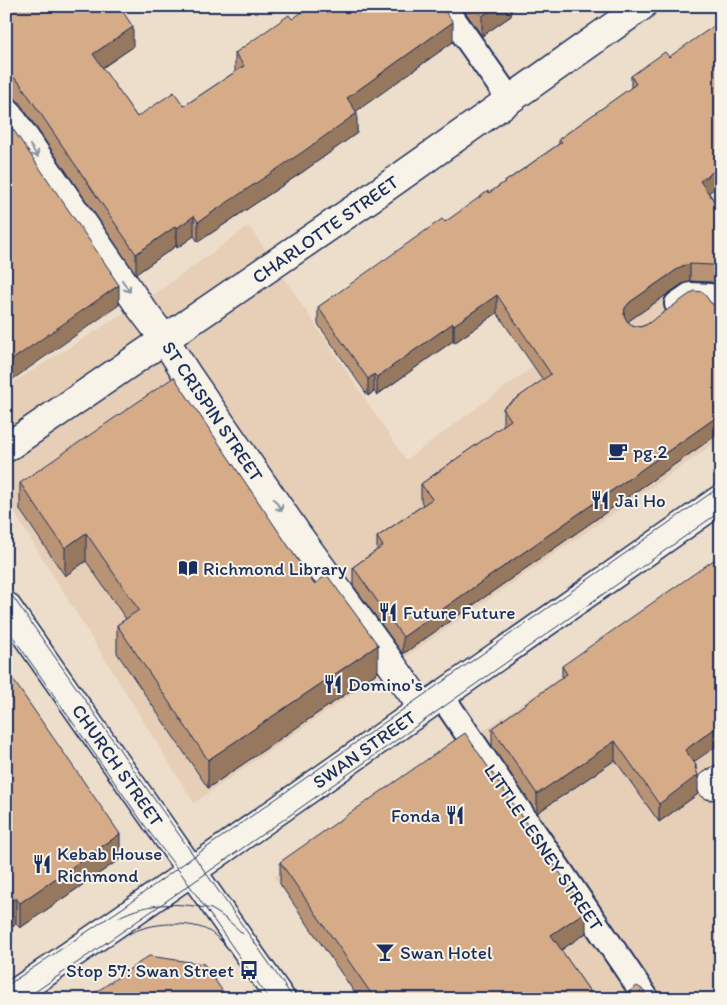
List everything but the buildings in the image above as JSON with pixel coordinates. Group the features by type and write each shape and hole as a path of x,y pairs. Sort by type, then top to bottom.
{"street":[{"name":"CHARLOTTE STREET","path":"6,448 364,202 642,6"},
{"name":"ST CRISPIN STREET","path":"6,111 297,534 432,702"},
{"name":"SWAN STREET","path":"8,999 721,499"},
{"name":"CHURCH STREET","path":"6,606 282,999"}],"lane":[{"path":"444,6 510,100"},
{"path":"660,316 690,295 710,296 721,312"},
{"name":"LITTLE LESNEY STREET","path":"432,702 648,999"}],"shaded area":[{"path":"249,226 406,460 721,229 721,439 194,803 6,499 6,387 155,294"},
{"path":"721,565 721,999 359,999 274,877"}],"tram line":[{"path":"6,986 124,907 721,486"},
{"path":"25,999 286,818 721,511"},
{"path":"6,587 294,999"},
{"path":"6,627 269,999"},
{"path":"119,917 138,909 158,905 190,905 211,909 228,920 243,934"},
{"path":"129,934 155,925 184,924 206,929 227,947"}],"place":[{"name":"pg.2","path":"618,451"},
{"name":"Jai Ho","path":"600,500"},
{"name":"Richmond Library","path":"188,568"},
{"name":"Future Future","path":"388,612"},
{"name":"Domino's","path":"333,684"},
{"name":"Fonda","path":"455,815"},
{"name":"Kebab House Richmond","path":"42,864"},
{"name":"Swan Hotel","path":"385,952"},
{"name":"Stop 57: Swan Street","path":"249,970"}]}
